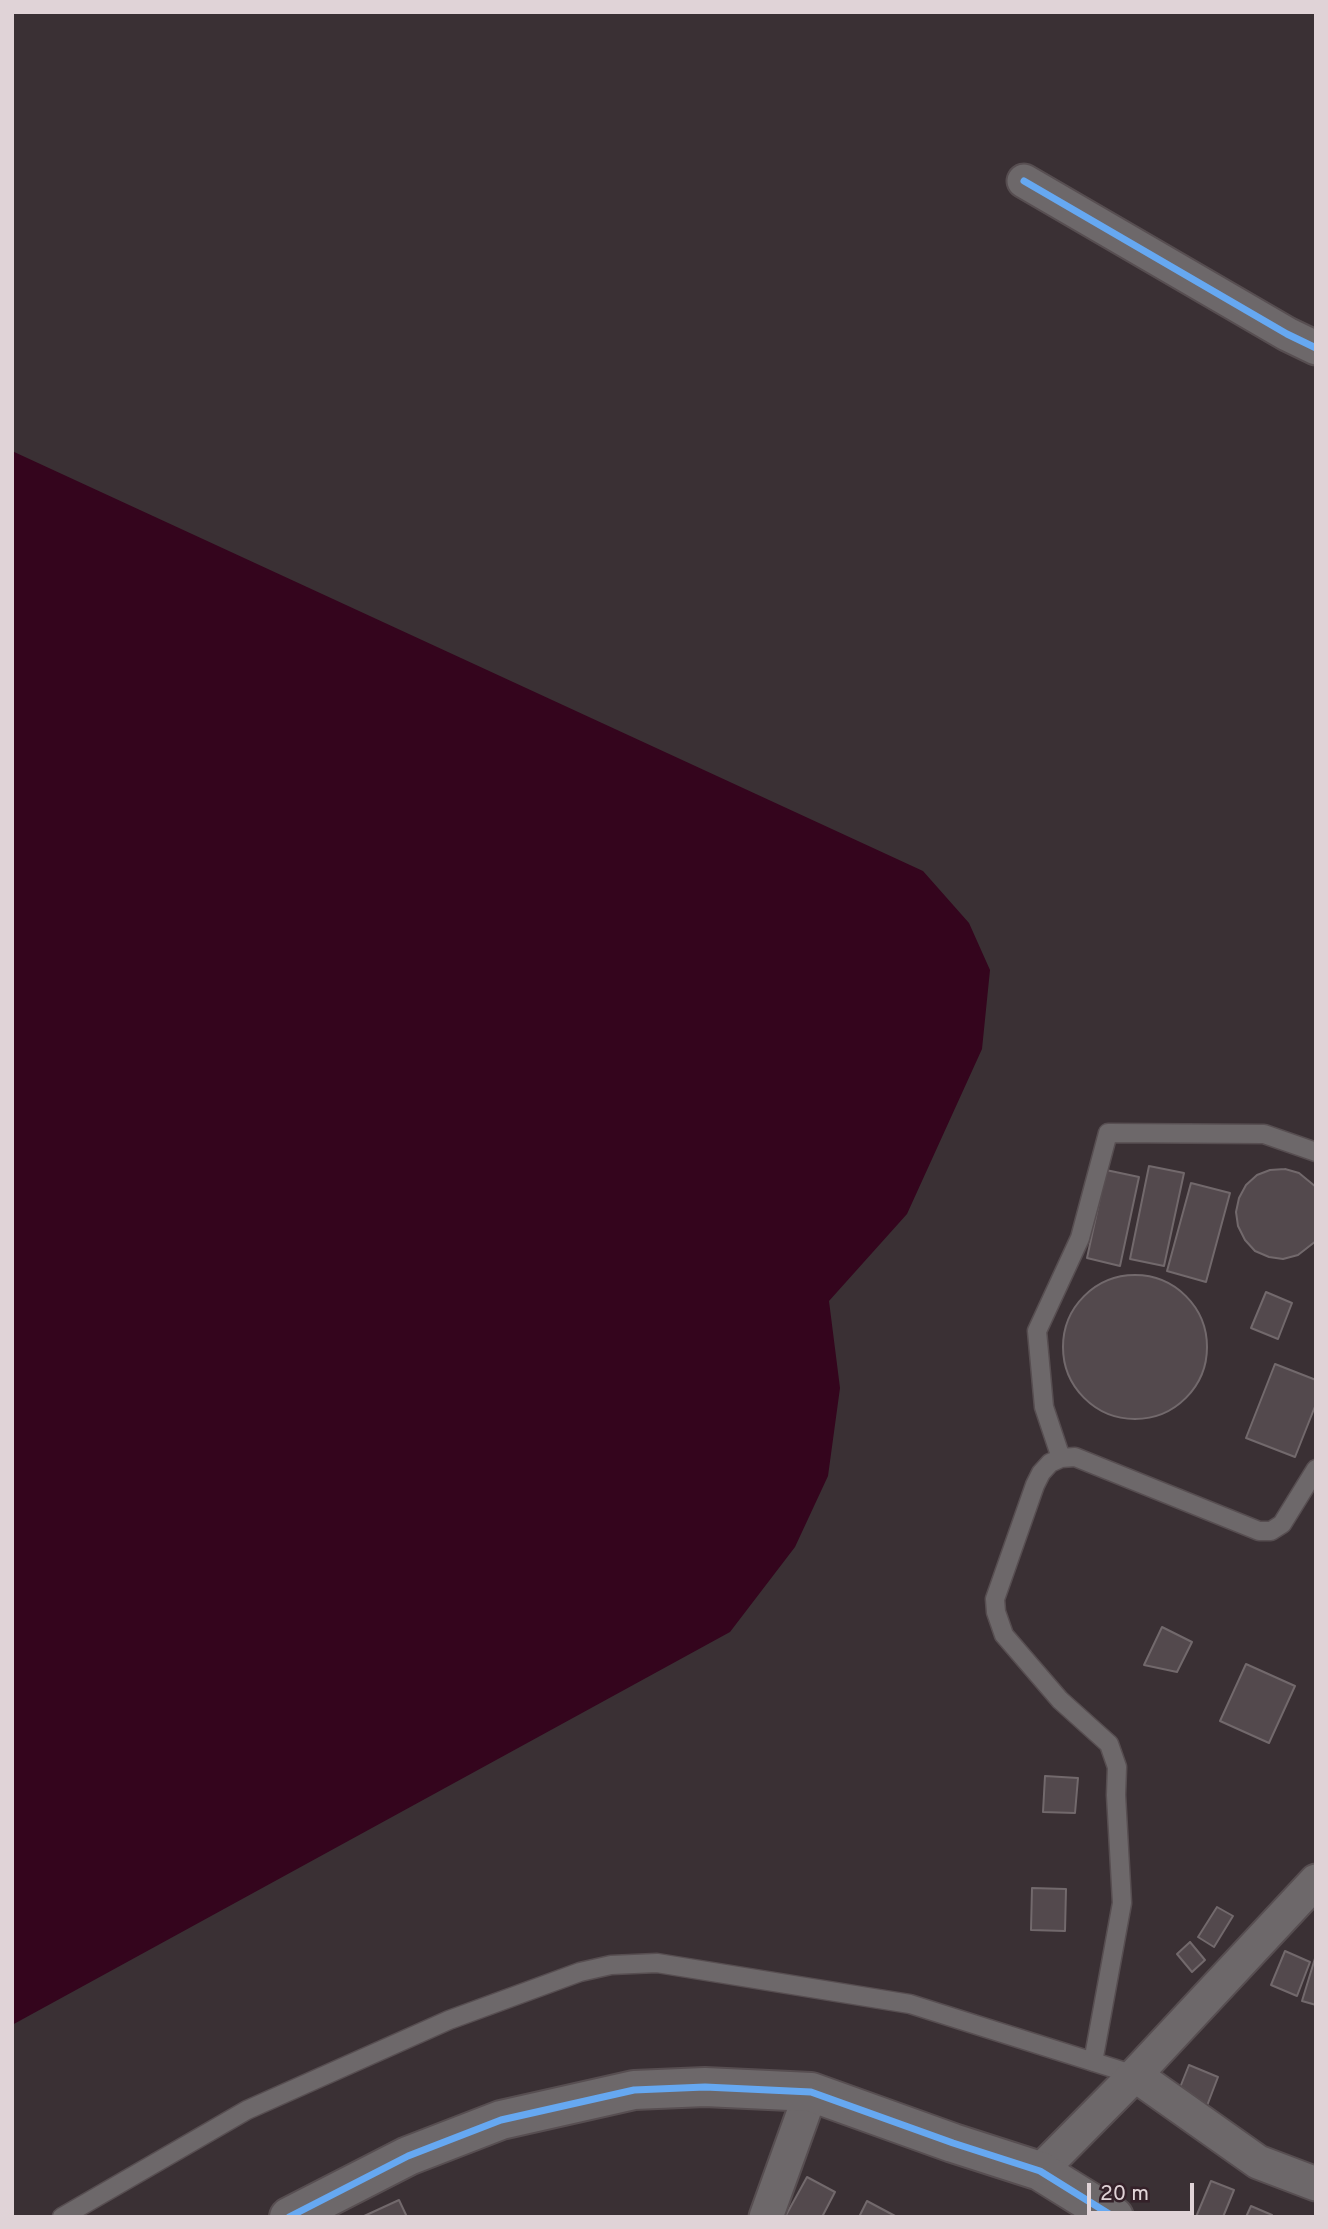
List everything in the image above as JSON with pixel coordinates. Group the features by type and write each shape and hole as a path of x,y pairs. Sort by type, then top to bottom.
{"street":[{"path":"1024,181 1287,334 1316,348"},
{"path":"1040,2171 1135,2075 1316,1881"},
{"path":"1135,2075 1258,2162 1316,2184"},
{"path":"289,2217 408,2156 502,2120 634,2090 705,2087 811,2092 1040,2171 1114,2217"},
{"path":"766,2217 811,2092"}],"lane":[{"path":"1061,1458 1044,1407 1037,1331 1080,1238 1108,1133 1265,1134 1316,1152"},
{"path":"1093,2062 1122,1903 1115,1756 1109,1744 1060,1699 1004,1635 996,1612 995,1599 1035,1485 1050,1463 1061,1458 1075,1457 1259,1531 1271,1531 1282,1524 1316,1469"},
{"path":"62,2217 247,2110 449,2020 580,1972 611,1965 657,1963 910,2004 1135,2075"}],"shaded area":[{"path":"12,451 923,871 969,923 990,970 982,1049 907,1214 829,1301 840,1388 828,1476 795,1547 730,1632 12,2025"}],"building":[{"path":"1149,1166 1184,1173 1164,1266 1130,1259"},
{"path":"1285,1169 1299,1173 1316,1187 1316,1241 1298,1255 1283,1259 1255,1251 1238,1226 1236,1212 1246,1185 1257,1175 1270,1170"},
{"path":"1106,1170 1139,1177 1120,1266 1087,1258"},
{"path":"1191,1183 1230,1193 1206,1282 1167,1271"},
{"path":"1135,1275 1163,1280 1186,1296 1202,1319 1207,1347 1202,1375 1186,1398 1163,1414 1135,1419 1107,1414 1084,1398 1068,1375 1063,1347 1068,1319 1084,1296 1107,1280"},
{"path":"1266,1292 1292,1303 1278,1339 1251,1328"},
{"path":"1275,1364 1316,1380 1316,1404 1295,1457 1246,1438"},
{"path":"1162,1627 1192,1642 1177,1672 1144,1665"},
{"path":"1246,1664 1295,1686 1269,1743 1220,1721"},
{"path":"1045,1776 1078,1778 1075,1813 1043,1812"},
{"path":"1032,1888 1066,1889 1065,1931 1031,1930"},
{"path":"1217,1907 1233,1916 1214,1947 1198,1937"},
{"path":"1190,1942 1205,1960 1192,1972 1177,1954"},
{"path":"1285,1951 1310,1962 1297,1996 1271,1985"},
{"path":"1316,1955 1316,2005 1302,2001"},
{"path":"1189,2065 1218,2077 1205,2111 1175,2100"},
{"path":"807,2177 835,2192 822,2217 785,2217"},
{"path":"1211,2181 1234,2190 1223,2217 1196,2217"},
{"path":"399,2200 407,2217 362,2217"},
{"path":"867,2201 897,2217 859,2217"},
{"path":"1251,2206 1272,2215 1272,2217 1246,2217"}],"cycle path":[{"path":"1024,181 1287,334 1316,348"},
{"path":"289,2217 408,2156 501,2120 634,2090 705,2087 811,2092 1040,2171 1114,2217"}]}
